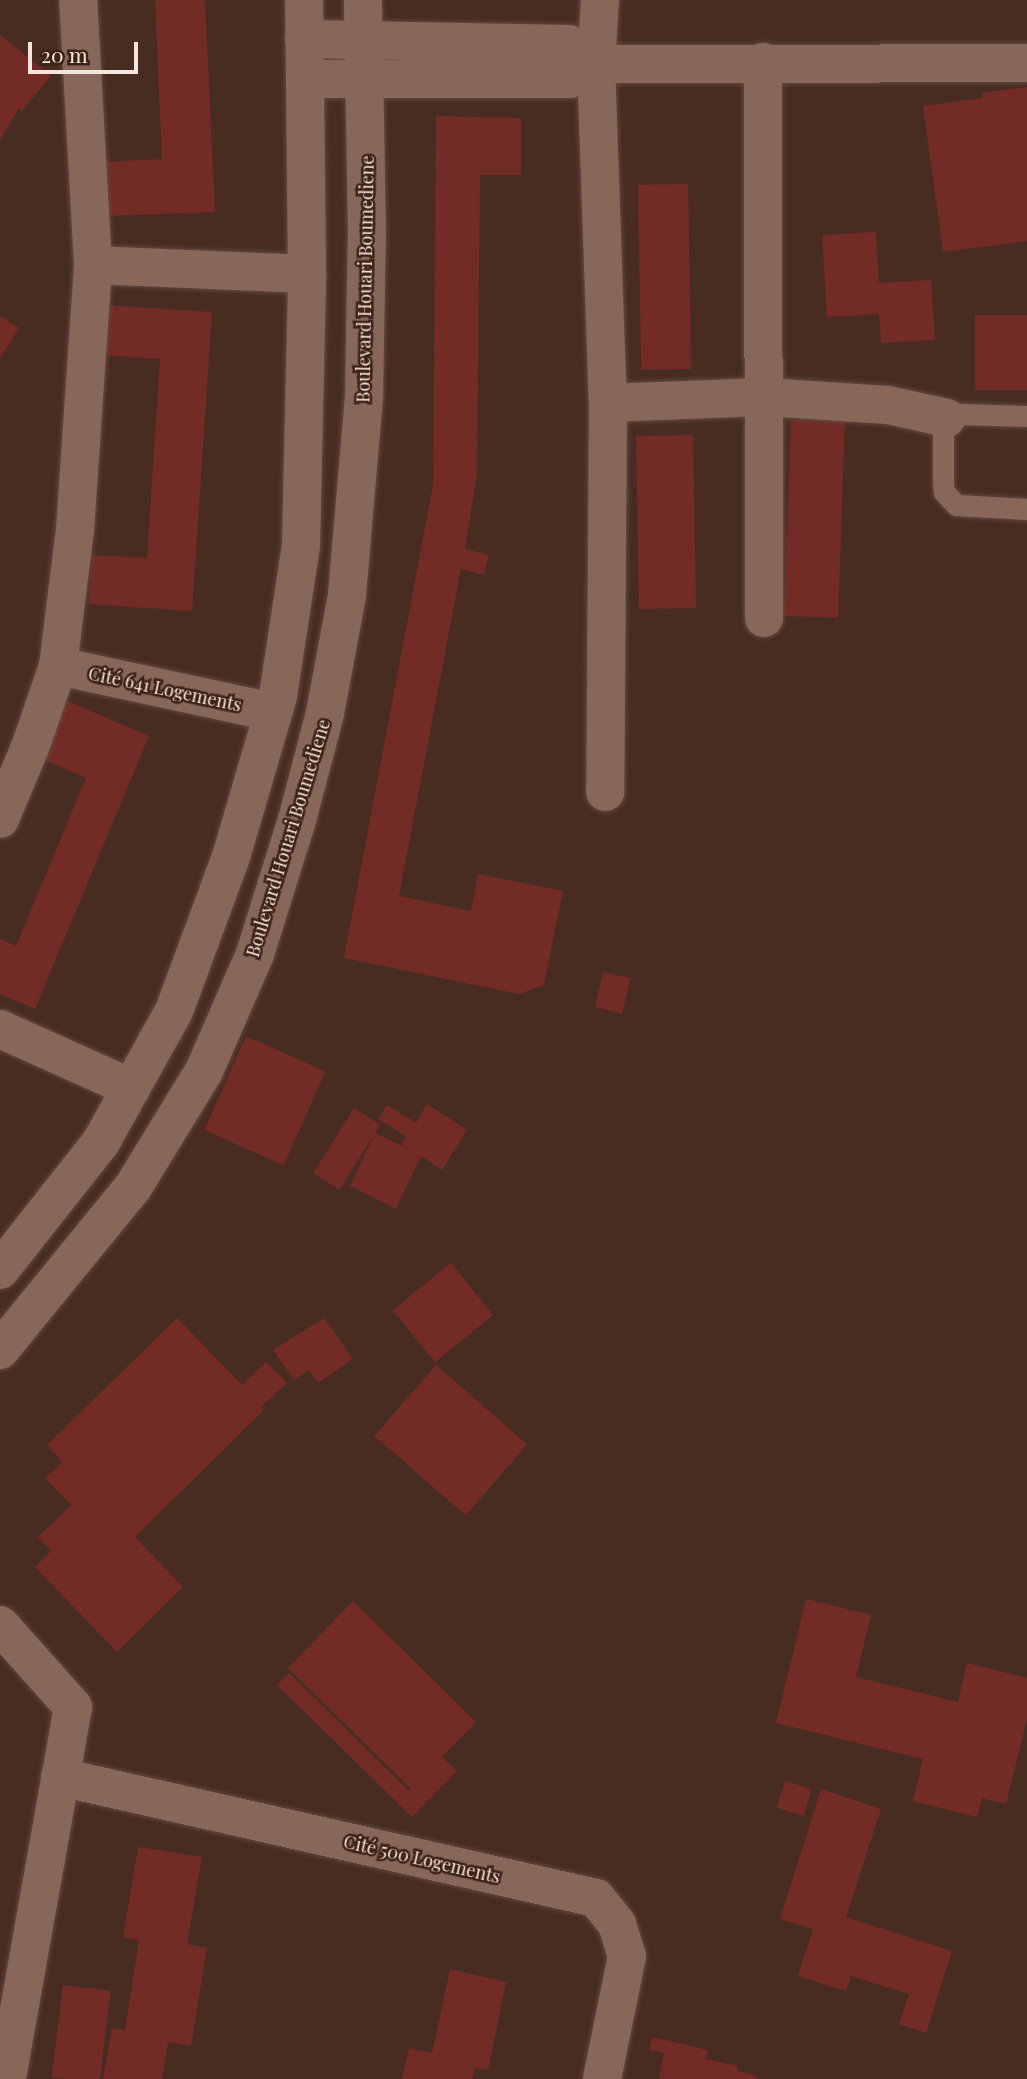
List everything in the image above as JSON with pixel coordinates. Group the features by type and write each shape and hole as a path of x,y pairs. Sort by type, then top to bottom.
{"street":[{"path":"0,819 31,746 58,666 75,530 93,265 78,0"},
{"path":"0,1270 101,1142 174,1011 231,857 273,712 301,546 307,274 304,0"},
{"name":"Boulevard Houari Boumediene","path":"0,1350 133,1186 204,1071 255,954 297,820 325,713 347,595 364,398 367,234 366,41 363,0"},
{"path":"600,0 596,64 608,402 605,792"},
{"path":"304,39 569,44 589,55 596,64"},
{"path":"763,62 764,618"},
{"path":"305,79 569,79 596,64 1027,63"},
{"path":"93,265 307,274"},
{"path":"608,402 764,397 888,405 947,418"},
{"name":"Cité 641 Logements","path":"58,666 273,712"},
{"path":"0,1029 131,1088"},
{"path":"0,1625 73,1707 10,2007 7,2079"},
{"name":"Cité 500 Logements","path":"60,1777 596,1898 617,1924 627,1956 602,2079"}],"lane":[{"path":"1027,416 961,414 947,418 943,425 943,483 949,500 956,505 1027,509"}],"building":[{"path":"155,0 205,0 215,212 106,216 104,162 162,159"},
{"path":"0,35 51,76 22,111 19,108 0,140"},
{"path":"1027,87 1027,241 943,252 923,106 982,98 982,93"},
{"path":"436,116 521,118 521,175 480,175 477,474 465,549 489,555 484,575 461,569 399,896 471,911 478,874 563,891 544,985 519,994 344,958 433,485"},
{"path":"688,184 691,369 641,370 638,185"},
{"path":"876,232 879,283 931,280 935,340 881,343 879,314 827,317 822,235"},
{"path":"104,305 212,312 192,611 89,604 92,555 147,558 160,359 101,355"},
{"path":"975,315 1027,315 1027,390 975,390"},
{"path":"0,316 19,328 0,358"},
{"path":"791,419 845,421 838,618 784,616"},
{"path":"693,435 696,608 639,609 636,436"},
{"path":"60,698 149,736 35,1009 0,994 0,939 16,946 86,778 36,756"},
{"path":"603,972 630,978 622,1013 595,1007"},
{"path":"246,1036 325,1071 284,1165 204,1130"},
{"path":"427,1104 467,1130 442,1170 421,1156 396,1209 350,1186 375,1133 413,1151 401,1144 406,1136 378,1119 387,1105 416,1123"},
{"path":"354,1108 380,1124 339,1190 313,1173"},
{"path":"451,1263 493,1315 435,1362 393,1310"},
{"path":"177,1318 242,1385 266,1362 287,1383 261,1407 264,1410 135,1537 183,1587 117,1652 35,1567 51,1551 38,1537 71,1505 45,1478 63,1462 47,1445"},
{"path":"324,1318 353,1359 318,1383 309,1370 294,1380 273,1350"},
{"path":"436,1365 527,1444 466,1515 374,1436"},
{"path":"806,1599 871,1615 856,1677 958,1702 967,1663 1027,1678 1027,1719 1006,1804 982,1798 977,1817 913,1801 923,1759 776,1723"},
{"path":"353,1601 476,1722 442,1757 457,1771 412,1817 277,1685 289,1673 409,1791 411,1789 288,1668"},
{"path":"785,1781 812,1789 804,1816 777,1808"},
{"path":"821,1789 881,1809 846,1917 952,1951 926,2033 899,2024 909,1994 851,1976 846,1991 798,1976 813,1929 780,1919"},
{"path":"138,1847 202,1857 187,1944 207,1948 191,2046 168,2042 162,2079 103,2079 112,2028 125,2030 139,1940 123,1937"},
{"path":"450,1969 506,1982 488,2070 475,2068 472,2079 402,2079 409,2048 432,2053"},
{"path":"63,1985 111,1991 100,2079 52,2077"},
{"path":"652,2037 708,2050 706,2059 738,2066 737,2071 757,2076 756,2079 659,2079 664,2053 649,2050"}]}
